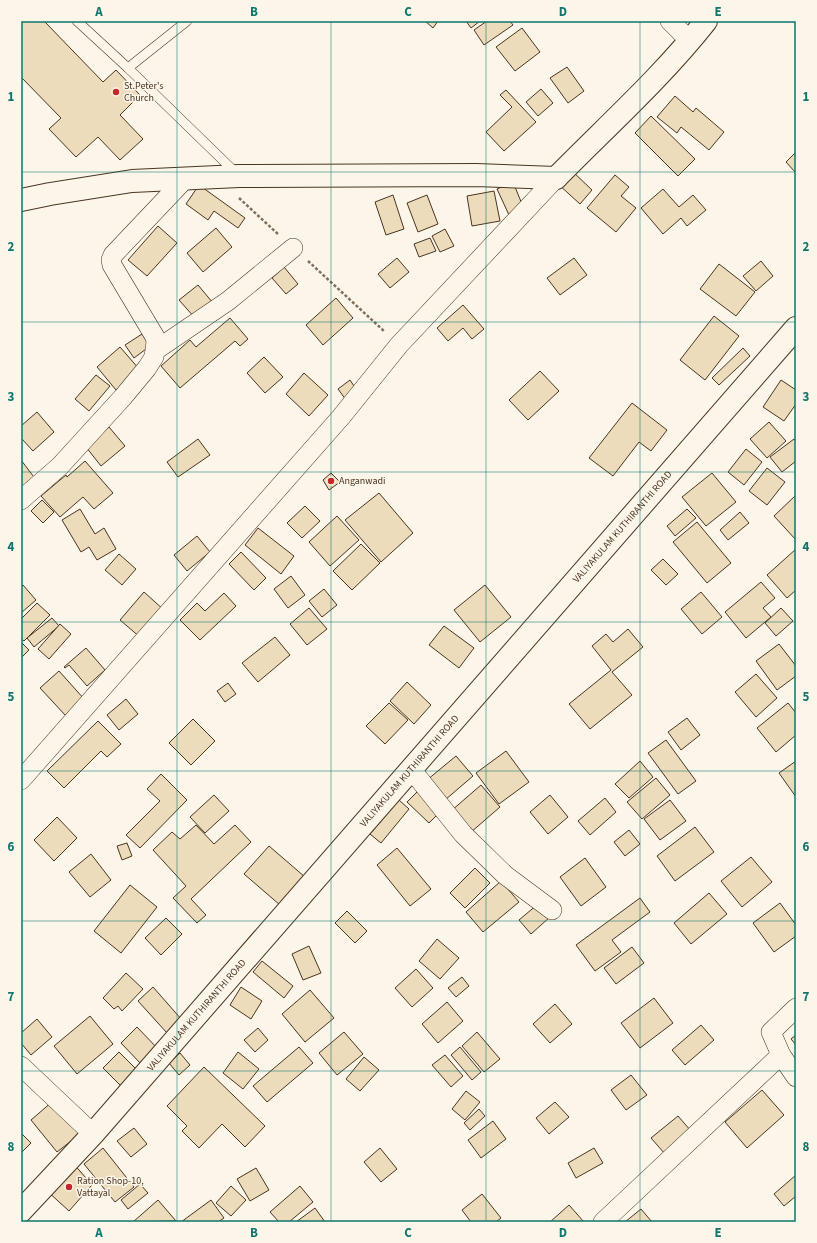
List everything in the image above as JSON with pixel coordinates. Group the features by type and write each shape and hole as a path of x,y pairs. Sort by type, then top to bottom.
{"street":[{"path":"670,21 690,41"},
{"path":"21,780 336,422 399,345 556,178 690,41 706,21"},
{"path":"23,197 132,181 239,176 468,174 556,178"},
{"path":"21,500 60,466 123,397 147,368 154,357 156,350 155,337 112,265 111,260 113,255 185,179"},
{"path":"156,350 228,301 293,248"},
{"name":"VALIYAKULAM KUTHIRANTHI ROAD","path":"24,1202 93,1134 796,328"},
{"path":"411,769 463,834 505,875 552,910"},
{"path":"796,1008 771,1032 781,1055 796,1077"},
{"path":"603,1222 781,1055"},
{"path":"21,1066 93,1134"}],"lane":[{"path":"77,21 128,68 239,176"},
{"path":"128,68 187,21"}],"building":[{"path":"21,21 44,21 103,82 116,70 140,95 120,115 143,139 120,160 98,137 76,157 49,129 61,118 21,77"},
{"path":"425,21 438,21 433,28"},
{"path":"466,21 480,21 471,28"},
{"path":"487,21 510,21 513,25 484,45 474,30"},
{"path":"522,28 540,52 515,71 496,47"},
{"path":"567,67 584,91 568,103 550,78"},
{"path":"541,89 553,103 538,116 526,102"},
{"path":"506,90 536,122 504,151 486,132 512,107 500,95"},
{"path":"675,96 693,112 696,108 724,132 709,150 681,127 677,133 657,117"},
{"path":"651,116 695,159 678,176 635,133"},
{"path":"796,152 796,173 786,162"},
{"path":"571,170 592,190 580,204 558,184"},
{"path":"615,175 629,187 621,196 636,208 616,232 587,208"},
{"path":"513,182 524,209 509,215 497,189"},
{"path":"199,185 245,218 238,228 214,211 208,220 186,204"},
{"path":"663,189 679,207 693,195 706,210 687,226 681,218 663,234 641,208"},
{"path":"494,191 500,221 472,226 467,196"},
{"path":"393,195 404,229 386,235 375,202"},
{"path":"427,195 438,224 418,232 407,203"},
{"path":"158,226 177,243 147,276 128,260"},
{"path":"216,228 232,247 203,272 187,253"},
{"path":"445,229 454,246 440,252 432,236"},
{"path":"430,238 436,251 419,257 414,244"},
{"path":"397,258 409,272 390,288 378,274"},
{"path":"574,258 587,275 560,295 547,278"},
{"path":"761,261 773,276 756,291 743,276"},
{"path":"719,264 755,292 736,316 700,289"},
{"path":"284,267 298,284 286,294 272,278"},
{"path":"198,285 213,303 195,318 179,300"},
{"path":"336,298 353,318 323,345 306,325"},
{"path":"463,305 484,329 472,339 463,328 448,341 437,328"},
{"path":"714,316 739,336 705,380 680,360"},
{"path":"230,318 248,339 240,346 235,341 180,388 161,366 190,340 196,347"},
{"path":"142,334 150,346 134,358 125,345"},
{"path":"120,347 140,370 116,390 97,367"},
{"path":"743,348 750,356 719,385 712,378"},
{"path":"264,357 283,377 265,393 247,373"},
{"path":"540,371 559,391 528,420 509,400"},
{"path":"304,373 328,395 309,416 286,394"},
{"path":"96,375 110,386 89,411 75,399"},
{"path":"350,380 358,392 346,400 338,389"},
{"path":"781,380 796,390 796,404 784,421 763,407"},
{"path":"632,403 667,430 651,451 639,442 613,476 589,458"},
{"path":"37,412 54,432 33,451 21,438 21,426"},
{"path":"769,422 786,441 767,458 750,439"},
{"path":"109,427 125,446 101,466 86,447"},
{"path":"198,439 210,455 178,477 167,462"},
{"path":"794,439 796,442 796,461 782,472 770,457"},
{"path":"746,449 762,462 744,485 728,472"},
{"path":"21,460 37,481 21,493"},
{"path":"85,461 113,493 94,509 83,497 60,517 41,496 66,475 67,477"},
{"path":"767,468 785,482 767,505 749,491"},
{"name":"Anganwadi","path":"331,473 340,482 329,490 323,480"},
{"path":"712,473 736,502 706,526 682,497"},
{"path":"379,493 413,533 381,562 345,520"},
{"path":"796,495 796,540 774,516"},
{"path":"42,500 54,512 43,523 31,511"},
{"path":"305,506 320,521 302,538 287,523"},
{"path":"80,509 95,534 104,528 116,549 97,560 89,547 81,552 62,520"},
{"path":"687,509 696,518 675,536 667,526"},
{"path":"740,512 749,523 728,540 720,530"},
{"path":"337,516 359,540 330,566 309,542"},
{"path":"697,522 731,563 707,583 673,542"},
{"path":"258,528 294,556 281,574 245,545"},
{"path":"197,536 210,552 187,571 174,555"},
{"path":"361,544 380,563 352,590 333,571"},
{"path":"796,549 796,590 787,598 767,575"},
{"path":"241,552 266,578 254,590 229,564"},
{"path":"119,554 136,569 122,585 105,570"},
{"path":"663,559 678,574 666,585 651,570"},
{"path":"291,576 305,595 288,608 274,589"},
{"path":"761,582 775,598 763,608 771,617 746,638 725,612"},
{"path":"23,585 36,600 21,613 21,587"},
{"path":"485,585 511,617 480,642 454,610"},
{"path":"324,589 337,605 322,617 309,601"},
{"path":"144,592 165,611 141,638 120,620"},
{"path":"701,592 722,617 702,634 681,609"},
{"path":"224,593 236,606 200,640 180,620 197,603 205,611"},
{"path":"37,603 50,615 24,641 21,639 21,619"},
{"path":"309,608 327,629 307,645 290,624"},
{"path":"781,608 793,621 776,636 765,623"},
{"path":"52,618 59,626 34,647 27,638"},
{"path":"60,624 71,634 49,659 38,649"},
{"path":"444,626 474,648 459,668 429,645"},
{"path":"628,629 643,647 612,672 632,695 590,729 569,704 611,670 592,646 606,634 613,642"},
{"path":"275,637 290,655 258,682 242,663"},
{"path":"21,642 29,650 21,658"},
{"path":"779,644 796,666 796,676 777,690 756,661"},
{"path":"86,648 105,670 87,686 69,665 65,668 64,667"},
{"path":"59,671 85,700 66,716 40,688"},
{"path":"756,674 777,698 756,717 735,692"},
{"path":"407,682 431,705 414,724 390,701"},
{"path":"228,683 236,694 225,702 217,691"},
{"path":"126,699 138,714 119,730 107,715"},
{"path":"389,703 408,720 385,744 366,726"},
{"path":"788,703 796,713 796,735 776,752 757,728"},
{"path":"687,718 700,735 681,750 668,732"},
{"path":"193,719 215,741 191,765 169,743"},
{"path":"98,721 121,744 107,757 101,751 64,788 47,771"},
{"path":"666,740 696,781 678,794 648,753"},
{"path":"506,751 529,782 499,804 476,773"},
{"path":"456,756 473,776 445,800 427,780"},
{"path":"640,761 653,777 629,798 615,784"},
{"path":"796,761 796,797 779,773"},
{"path":"161,774 187,800 140,848 126,835 160,801 147,789"},
{"path":"656,778 670,795 642,819 627,802"},
{"path":"481,785 500,807 470,833 451,811"},
{"path":"420,789 442,810 429,823 407,802"},
{"path":"214,795 229,811 205,833 190,817"},
{"path":"550,795 568,817 548,834 530,812"},
{"path":"605,798 616,812 590,835 578,821"},
{"path":"399,800 409,809 381,843 370,834"},
{"path":"670,800 686,821 660,840 644,819"},
{"path":"57,817 77,838 54,861 34,840"},
{"path":"196,825 214,844 235,825 251,842 191,899 206,915 197,923 173,898 186,886 153,850 172,832 180,839"},
{"path":"695,827 714,852 675,881 657,856"},
{"path":"629,830 640,844 625,856 614,842"},
{"path":"127,843 132,856 122,860 117,846"},
{"path":"269,846 305,877 280,905 244,874"},
{"path":"397,848 431,889 410,906 377,865"},
{"path":"91,854 111,880 90,897 69,872"},
{"path":"751,857 772,882 742,907 721,881"},
{"path":"585,858 606,887 581,906 560,877"},
{"path":"475,868 490,883 465,908 450,893"},
{"path":"501,881 519,902 483,932 466,912"},
{"path":"130,885 157,907 121,953 94,931"},
{"path":"709,893 727,914 691,944 674,923"},
{"path":"640,898 650,912 612,940 621,952 595,971 576,945"},
{"path":"780,903 796,925 796,936 774,952 753,923"},
{"path":"538,904 550,917 531,934 519,920"},
{"path":"347,911 367,931 355,943 335,923"},
{"path":"166,918 182,934 161,955 145,938"},
{"path":"437,939 459,958 440,979 419,961"},
{"path":"309,946 321,973 303,980 292,954"},
{"path":"632,947 644,963 616,984 604,968"},
{"path":"262,961 293,986 284,998 253,972"},
{"path":"416,969 433,988 412,1007 395,988"},
{"path":"126,973 143,989 122,1011 118,1006 114,1009 103,998"},
{"path":"462,977 469,986 456,997 448,988"},
{"path":"153,987 182,1020 167,1033 138,1001"},
{"path":"241,987 262,1001 251,1019 230,1005"},
{"path":"310,990 334,1018 305,1042 282,1014"},
{"path":"654,998 673,1023 640,1048 621,1023"},
{"path":"447,1002 463,1021 438,1043 422,1024"},
{"path":"555,1004 572,1024 550,1043 533,1024"},
{"path":"90,1016 113,1044 77,1074 54,1046"},
{"path":"37,1019 52,1037 31,1055 21,1043 21,1033"},
{"path":"701,1025 714,1040 685,1065 672,1050"},
{"path":"137,1027 159,1050 142,1065 121,1043"},
{"path":"258,1028 268,1040 255,1052 244,1040"},
{"path":"344,1032 363,1054 337,1075 319,1053"},
{"path":"477,1032 500,1059 484,1072 462,1046"},
{"path":"796,1035 796,1045 791,1039"},
{"path":"299,1047 313,1063 267,1102 253,1086"},
{"path":"460,1047 481,1072 472,1080 451,1055"},
{"path":"119,1052 138,1071 122,1087 103,1068"},
{"path":"238,1052 259,1069 243,1089 223,1073"},
{"path":"180,1053 190,1065 179,1075 169,1063"},
{"path":"445,1055 463,1076 451,1087 432,1065"},
{"path":"364,1057 379,1070 360,1091 346,1079"},
{"path":"204,1067 265,1126 245,1147 222,1124 199,1148 182,1131 187,1126 167,1106"},
{"path":"631,1075 647,1095 626,1110 611,1090"},
{"path":"762,1090 784,1115 747,1148 725,1122"},
{"path":"466,1091 480,1102 465,1120 452,1109"},
{"path":"53,1101 80,1134 57,1152 31,1120"},
{"path":"555,1102 569,1117 549,1134 536,1118"},
{"path":"479,1109 485,1116 470,1130 464,1123"},
{"path":"678,1116 691,1131 665,1154 651,1138"},
{"path":"493,1121 506,1139 481,1158 468,1140"},
{"path":"134,1128 147,1144 131,1157 117,1141"},
{"path":"21,1133 31,1143 21,1153"},
{"path":"103,1148 134,1187 115,1202 84,1164"},
{"path":"380,1148 397,1169 381,1182 364,1162"},
{"path":"594,1148 603,1163 576,1178 568,1163"},
{"name":"Ration Shop-10, Vattayal","path":"73,1163 92,1185 69,1211 46,1190"},
{"path":"256,1168 269,1190 250,1201 237,1179"},
{"path":"796,1175 796,1196 784,1206 774,1194"},
{"path":"140,1184 148,1193 128,1209 121,1200"},
{"path":"231,1186 246,1200 231,1216 216,1203"},
{"path":"300,1186 313,1202 289,1222 279,1222 270,1212"},
{"path":"482,1194 501,1218 496,1222 471,1222 462,1210"},
{"path":"158,1200 176,1221 133,1222"},
{"path":"211,1200 224,1218 218,1222 181,1222"},
{"path":"569,1205 584,1222 550,1222"},
{"path":"315,1208 325,1222 296,1222"},
{"path":"641,1209 652,1222 625,1222"}],"place":[{"name":"St.Peter's Church","path":"116,92"},
{"name":"Anganwadi","path":"331,481"},
{"name":"Ration Shop-10, Vattayal","path":"69,1187"}]}
